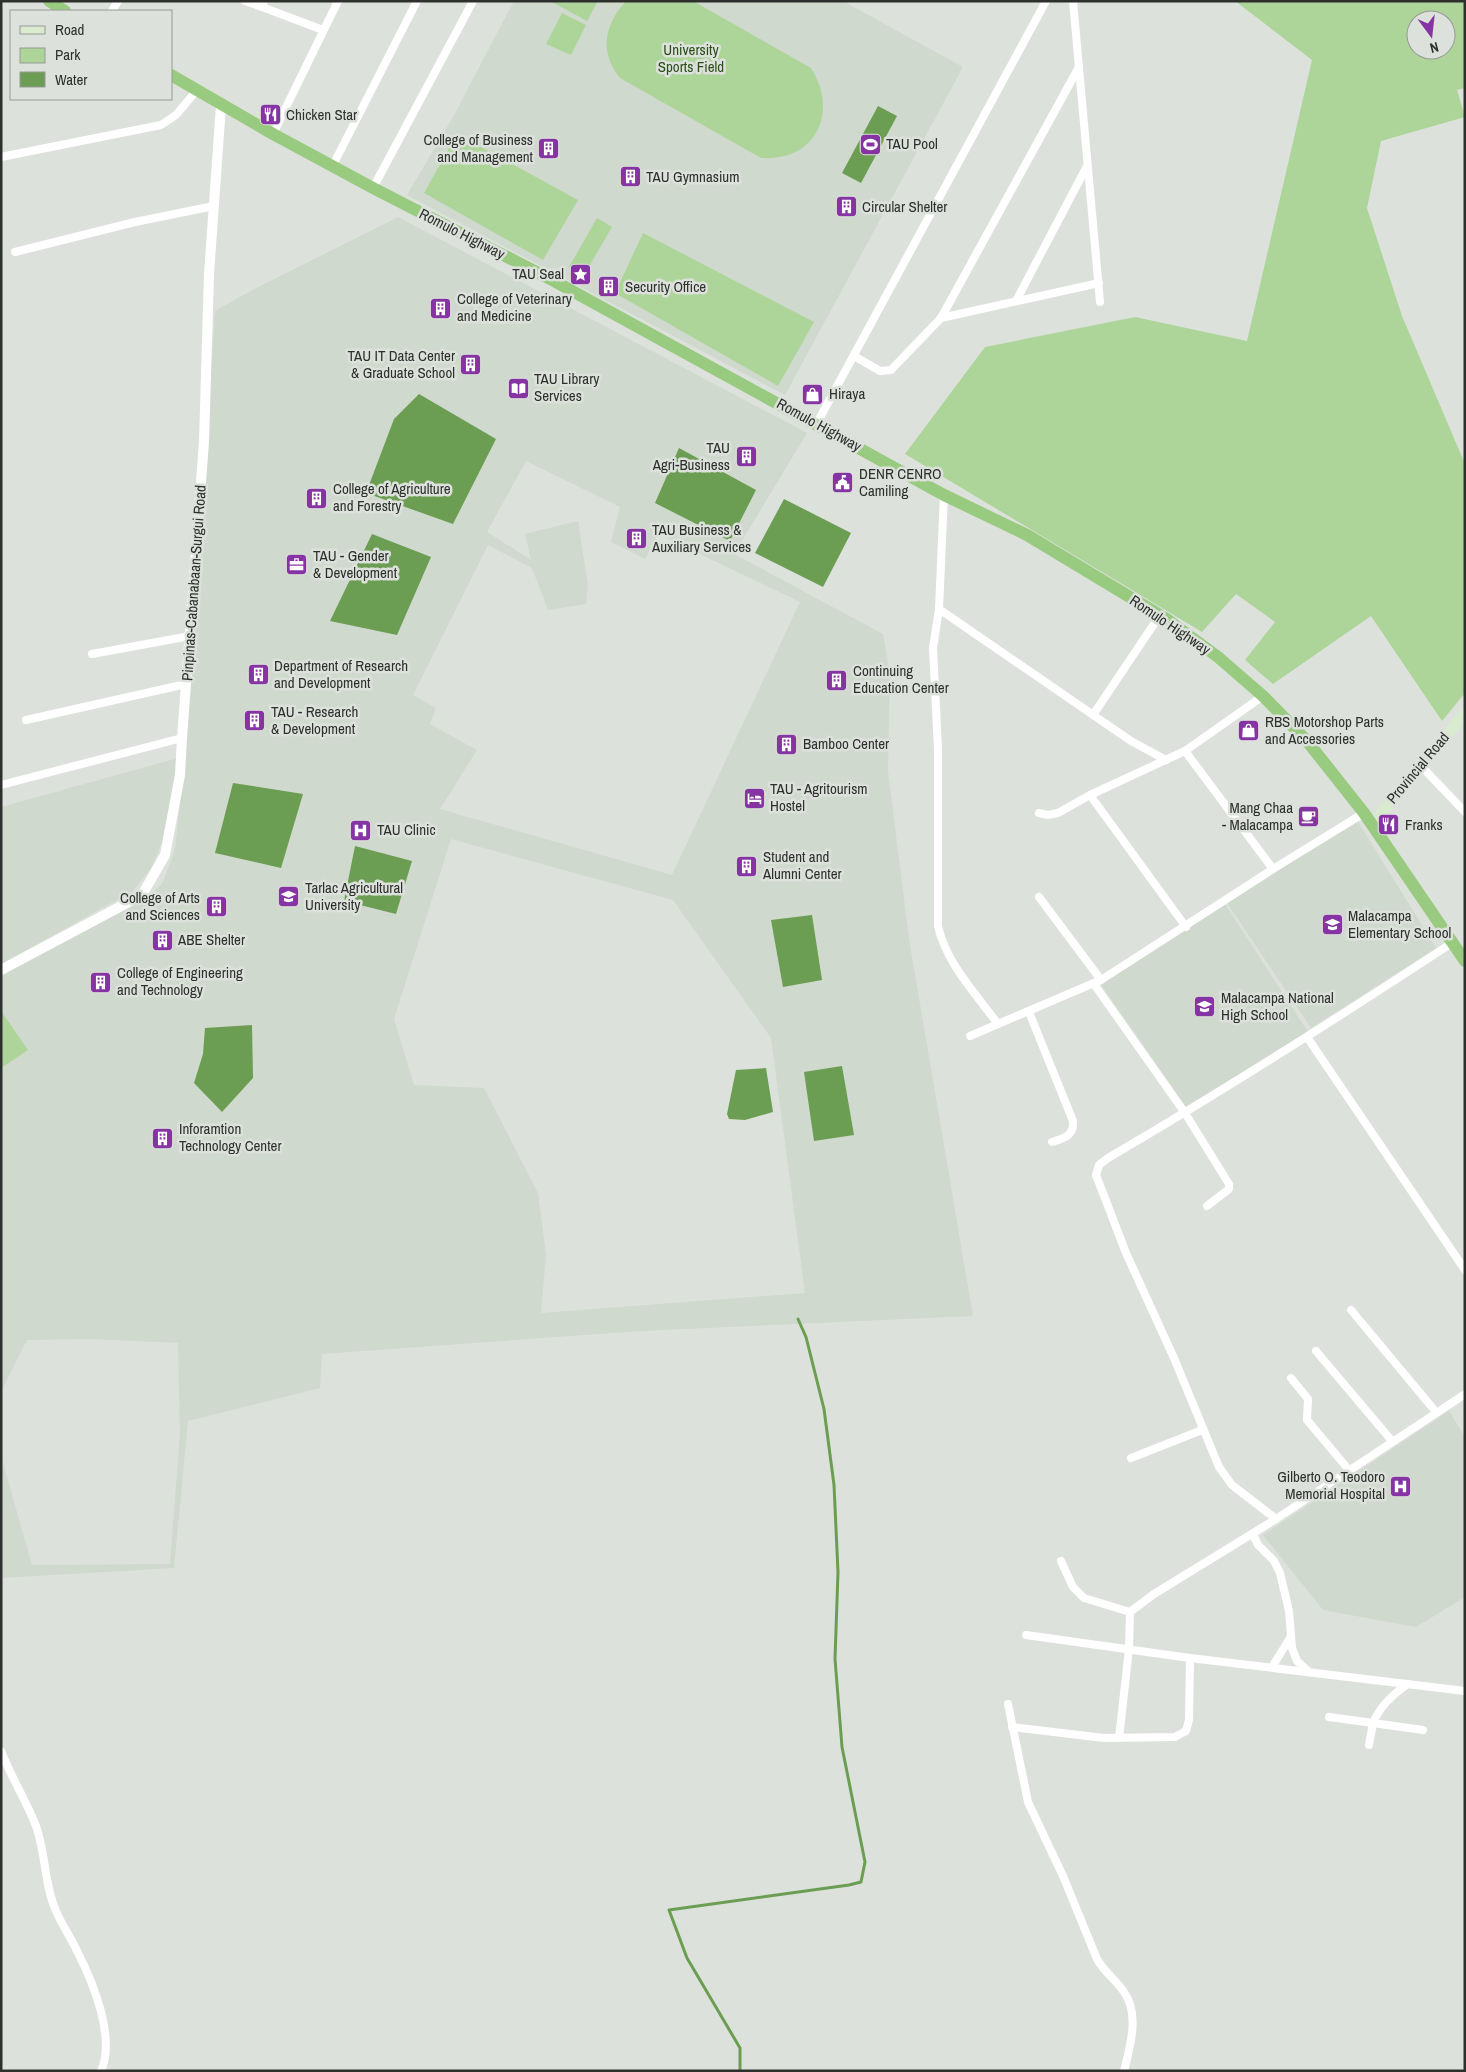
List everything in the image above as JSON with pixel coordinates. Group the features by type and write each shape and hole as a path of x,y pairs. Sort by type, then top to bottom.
{"highway":[{"path":"49,1 64,7"},
{"name":"Romulo Highway","path":"172,76 332,167 562,285 944,495 1027,535 1160,615 1196,640 1263,696 1307,740 1372,824 1465,961"}],"main road":[{"name":"Provincial Road","path":"1372,824 1465,713"}],"street":[{"path":"245,1 263,4 324,30"},
{"path":"273,134 338,1"},
{"path":"332,167 418,1"},
{"path":"372,188 473,1"},
{"path":"817,424 1046,1"},
{"path":"1073,1 1100,302"},
{"path":"854,356 880,371 891,370 941,318 1079,67"},
{"path":"1,157 161,124 176,115 197,90"},
{"name":"Pinpinas-Cabanabaan-Surgui Road","path":"1,970 142,895 165,855 180,775 204,442 210,274 221,104"},
{"path":"1016,301 1088,165"},
{"path":"15,252 135,222 214,206"},
{"path":"941,318 1098,283"},
{"path":"944,495 939,609 933,648 938,749 938,926 942,943 951,959 998,1024"},
{"path":"939,609 1131,741 1166,760"},
{"path":"1093,714 1160,615"},
{"path":"92,654 190,636"},
{"path":"26,720 186,684"},
{"path":"1039,813 1048,815 1058,813 1090,795 1185,751 1263,696"},
{"path":"1,785 182,738"},
{"path":"1185,751 1273,869"},
{"path":"1420,765 1465,812"},
{"path":"1090,795 1186,927"},
{"path":"970,1036 1097,982 1364,813"},
{"path":"1039,897 1185,1113 1229,1184 1227,1193 1207,1206"},
{"path":"1276,1519 1232,1485 1219,1467 1202,1430 1174,1358 1126,1253 1096,1175 1099,1165 1307,1037 1452,943"},
{"path":"1028,1012 1073,1121 1072,1133 1067,1138 1052,1142"},
{"path":"1307,1037 1465,1270"},
{"path":"1351,1310 1436,1412"},
{"path":"1316,1351 1392,1442"},
{"path":"1291,1378 1308,1400 1308,1420 1349,1470"},
{"path":"1130,1612 1154,1594 1253,1534 1465,1394"},
{"path":"1131,1458 1202,1430"},
{"path":"1253,1534 1258,1545 1274,1561 1280,1573 1289,1611 1290,1638 1297,1661 1309,1672"},
{"path":"1061,1561 1073,1587 1084,1598 1130,1612"},
{"path":"1119,1738 1129,1649 1130,1612"},
{"path":"1026,1635 1190,1658 1465,1691"},
{"path":"1272,1668 1290,1638"},
{"path":"1012,1727 1119,1738 1176,1737 1186,1731 1189,1720 1190,1658"},
{"path":"1369,1745 1373,1723 1378,1711 1396,1692 1408,1684"},
{"path":"1008,1704 1024,1789 1034,1818 1063,1876 1097,1959 1103,1970 1125,1992 1130,2005 1132,2038 1124,2071"},
{"path":"1329,1717 1423,1730"},
{"path":"1,1751 9,1772 37,1828 47,1883 56,1911 78,1952 102,2017 106,2042 106,2061 101,2071"}],"shaded area":[{"path":"514,1 843,1 963,67 785,395 407,195 454,115"},
{"name":"Tarlac Agricultural University","path":"398,217 807,433 734,554 883,634 890,674 888,771 909,939 973,1316 641,1331 322,1354 320,1388 188,1421 174,1568 1,1578 1,1456 32,1565 170,1564 180,1433 178,1343 90,1339 27,1340 1,1392 1,974 151,895 163,882 175,849 185,756 215,311 258,287","holes":["526,461 620,507 611,542 645,559 658,534 800,602 672,875 440,809 477,750 430,724 436,708 413,695 488,545 532,568 548,610 586,604 588,585 578,521 525,534 531,560 487,532","451,839 673,900 771,1038 805,1293 541,1313 546,1255 538,1193 484,1088 414,1085 394,1019"]},
{"path":"178,758 163,840 151,868 133,891 1,964 1,807"},
{"name":"Malacampa Elementary School","path":"1357,820 1436,948 1311,1028 1227,903"},
{"name":"Malacampa National High School","path":"1225,904 1308,1032 1186,1107 1100,983"},
{"name":"Gilberto O. Teodoro Memorial Hospital","path":"1449,1411 1465,1437 1465,1597 1416,1627 1323,1610 1263,1535"}],"green space":[{"path":"550,1 598,1 587,21"},
{"name":"University Sports Field","path":"626,1 693,1 811,68 819,85 823,101 822,117 817,131 808,143 796,152 780,157 761,158 620,78 609,58 607,39 613,20"},
{"path":"1235,1 1465,1 1465,88 1457,90 1465,117 1381,141 1367,208 1402,316 1465,464 1465,693 1442,721 1371,616 1273,684 1245,660 1275,622 1236,594 1202,632 905,454 985,347 1135,317 1247,341 1312,60"},
{"path":"562,13 586,25 571,55 546,44"},
{"path":"457,134 578,200 543,260 424,193"},
{"path":"597,218 612,227 584,275 569,267"},
{"path":"643,233 814,322 778,386 615,293"},
{"path":"1,1011 28,1050 1,1068"}],"water":[{"name":"TAU Pool","path":"878,106 897,116 861,183 842,173"},
{"path":"419,394 496,439 453,524 366,493 394,419"},
{"path":"679,448 756,490 730,541 655,503"},
{"path":"784,499 851,533 823,587 755,553"},
{"path":"372,534 431,557 397,635 330,621"},
{"path":"233,783 303,794 281,868 215,853"},
{"path":"355,846 412,861 396,914 344,901"},
{"path":"812,915 822,980 783,987 771,920"},
{"path":"252,1025 253,1078 222,1112 194,1083 203,1054 205,1028"},
{"path":"842,1066 854,1135 814,1141 804,1072"},
{"path":"766,1068 773,1112 745,1120 729,1119 727,1114 736,1070"}],"waterway":[{"path":"740,2071 740,2048 687,1958 669,1910 849,1885 861,1882 865,1862 842,1747 835,1659 838,1572 834,1485 824,1409 806,1337 798,1319"}],"place":[{"name":"Chicken Star","path":"270,115"},
{"name":"TAU Pool","path":"870,144"},
{"name":"College of Business and Management","path":"549,149"},
{"name":"TAU Gymnasium","path":"630,177"},
{"name":"Circular Shelter","path":"846,207"},
{"name":"TAU Seal","path":"580,274"},
{"name":"Security Office","path":"609,287"},
{"name":"College of Veterinary and Medicine","path":"441,308"},
{"name":"TAU IT Data Center & Graduate School","path":"471,365"},
{"name":"TAU Library Services","path":"518,388"},
{"name":"Hiraya","path":"813,394"},
{"name":"TAU Agri-Business","path":"746,457"},
{"name":"DENR CENRO Camiling","path":"843,483"},
{"name":"College of Agriculture and Forestry","path":"317,498"},
{"name":"TAU Business & Auxiliary Services","path":"636,539"},
{"name":"TAU - Gender & Development","path":"297,565"},
{"name":"Department of Research and Development","path":"258,675"},
{"name":"Continuing Education Center","path":"837,680"},
{"name":"TAU - Research & Development","path":"255,721"},
{"name":"RBS Motorshop Parts and Accessories","path":"1249,731"},
{"name":"Bamboo Center","path":"787,744"},
{"name":"TAU - Agritourism Hostel","path":"754,798"},
{"name":"Mang Chaa - Malacampa","path":"1309,817"},
{"name":"Franks","path":"1389,825"},
{"name":"TAU Clinic","path":"361,830"},
{"name":"Student and Alumni Center","path":"747,866"},
{"name":"Tarlac Agricultural University","path":"289,897"},
{"name":"College of Arts and Sciences","path":"216,907"},
{"name":"Malacampa Elementary School","path":"1332,925"},
{"name":"ABE Shelter","path":"162,940"},
{"name":"College of Engineering and Technology","path":"101,982"},
{"name":"Malacampa National High School","path":"1205,1007"},
{"name":"Inforamtion Technology Center","path":"163,1138"},
{"name":"Gilberto O. Teodoro Memorial Hospital","path":"1401,1486"}]}
